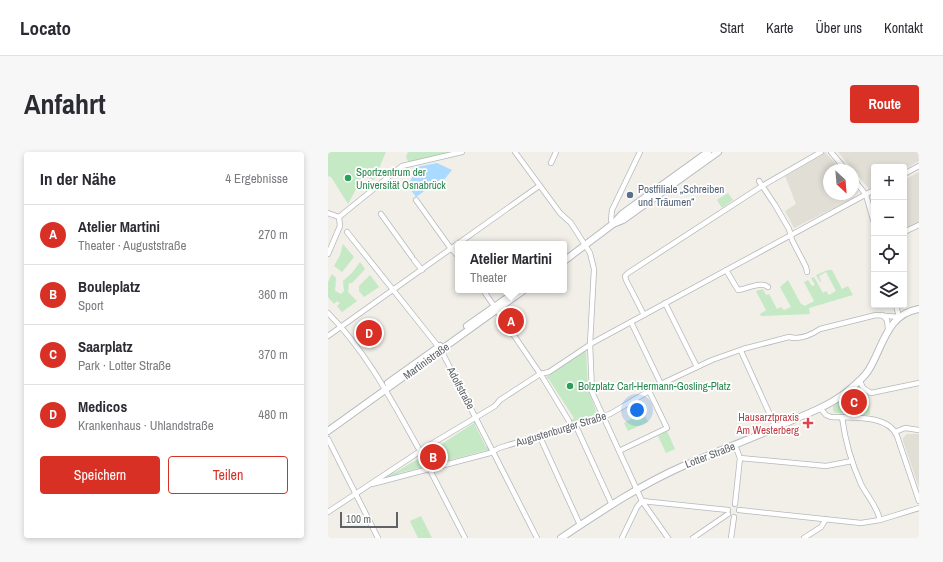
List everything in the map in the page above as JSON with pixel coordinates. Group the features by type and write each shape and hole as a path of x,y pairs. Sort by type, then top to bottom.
{"main road":[{"path":"567,260 613,224 622,214 708,152"},
{"path":"613,224 623,220 718,152"},
{"path":"567,255 586,244"},
{"name":"Martinistraße","path":"496,308 514,293"},
{"name":"Martinistraße","path":"328,431 440,348 519,293"},
{"path":"899,317 919,309"},
{"name":"Lotter Straße","path":"561,538 637,489 682,466 776,428 820,408 844,394 860,381 871,366 888,328 899,317"},
{"name":"Martinistraße","path":"328,426 385,388"}],"street":[{"path":"339,217 402,166 462,152"},
{"path":"515,152 539,186 560,213 571,223 586,244 594,269 590,344 591,388 642,501 668,538"},
{"path":"551,163 556,152"},
{"path":"613,224 611,220 612,210 640,152"},
{"path":"644,314 625,276 762,186 821,152"},
{"path":"831,152 841,164"},
{"path":"907,172 919,166"},
{"path":"759,181 775,204 806,267 807,272"},
{"path":"462,241 539,186"},
{"path":"859,186 866,195 871,212"},
{"path":"328,512 356,495 420,451 490,409 500,400 540,374 549,372 590,344 871,192"},
{"path":"416,200 449,246 455,252"},
{"path":"328,213 339,217"},
{"path":"381,214 422,270"},
{"path":"328,254 340,226 339,217"},
{"path":"907,231 919,225"},
{"name":"Adolfstraße","path":"347,232 440,348 538,538"},
{"path":"328,336 455,246"},
{"path":"726,270 738,290 756,285 765,285 768,287"},
{"path":"485,293 569,420"},
{"path":"665,303 697,367"},
{"path":"897,308 899,317"},
{"path":"328,313 342,326 385,388 420,451"},
{"path":"880,314 887,320 888,328"},
{"name":"Augustenburger Straße","path":"370,484 430,470 603,416 661,384 712,360 742,350 789,338 795,339 812,334 820,329 880,314 899,317"},
{"path":"631,322 661,384"},
{"path":"742,350 746,364 776,428"},
{"path":"860,381 863,388 870,393 919,383"},
{"path":"619,451 667,428 649,391"},
{"path":"820,408 826,415 875,420 888,424 895,432 919,501"},
{"path":"842,417 852,461 861,484 878,511 880,520"},
{"path":"575,424 612,505"},
{"path":"895,432 905,428 919,430"},
{"path":"539,435 580,525"},
{"path":"328,440 378,538"},
{"path":"693,538 728,512 735,504 740,458 735,445"},
{"path":"740,458 826,466 852,461"},
{"path":"430,470 465,538"},
{"path":"385,474 384,478 387,480"},
{"path":"642,501 728,512 734,516"},
{"path":"622,538 636,508 642,501"},
{"path":"735,504 739,510 861,523 880,520 919,508"},
{"path":"731,538 734,516 739,510"},
{"path":"804,538 820,527 826,520"}],"shaded area":[{"path":"825,152 836,164 823,164 823,200 850,200 794,228 785,211 796,204 785,176"},
{"path":"838,152 918,152 919,161 907,168 907,164 871,164 871,188 869,189 859,177 859,164 848,164"},
{"path":"919,172 919,222 907,228 907,200 907,178"},
{"path":"907,434 919,434 919,488 903,441 903,438"}],"green space":[{"name":"Sportzentrum der Universität Osnabrück","path":"328,152 386,152 374,180 366,177 361,180 348,204 331,177 328,176"},
{"path":"408,152 462,152 409,163 406,157"},
{"path":"728,193 733,200 722,208 717,200"},
{"path":"343,244 354,257 342,272 334,266 340,255"},
{"path":"360,262 365,269 352,283 349,283 348,292 357,301 342,312 337,306 340,303 337,301 334,304 328,297 328,282 332,274 336,278 335,291 341,294 344,291 343,281 352,273"},
{"path":"832,270 842,289 848,286 853,295 809,308 810,314 761,316 760,314 766,310 756,291 763,289 766,295 769,294 777,309 781,307 784,310 791,307 780,287 788,280 801,304 805,306 814,301 804,282 808,280 812,286 815,285 811,278 814,277 823,293 826,291 829,295 836,291 826,272 819,276 821,282 816,275"},
{"path":"370,275 379,287 364,297 359,291 359,286"},
{"path":"586,350 588,389 597,414 572,422 571,421 574,418 548,378 545,378"},
{"path":"858,388 869,396 870,415 835,413 833,406"},
{"path":"643,412 648,422 628,431 624,423"},
{"path":"474,420 478,423 475,425 486,447 489,446 490,451 486,453 487,450 435,464 435,466 431,467 424,451 427,450 428,453 474,423"},
{"path":"667,431 675,449 666,453 658,436"},
{"path":"419,455 422,458 419,460 422,465 425,464 427,468 423,470 424,467 399,473 398,476 387,478 386,475 394,471 394,473 418,459"},
{"path":"421,516 432,538 418,538 410,521"}],"water":[{"path":"437,163 452,170 443,181 441,179 416,197 408,186 417,167"}],"place":[{"name":"Sportzentrum der Universität Osnabrück","path":"348,178"},
{"name":"Postfiliale „Schreiben und Träumen“","path":"630,195"},
{"name":"Atelier Martini","path":"511,321"},
{"name":"Medicos","path":"369,333"},
{"name":"Bolzplatz Carl-Hermann-Gosling-Platz","path":"570,386"},
{"name":"Saarplatz","path":"854,402"},
{"name":"Hausarztpraxis Am Westerberg","path":"808,423"},
{"name":"Bouleplatz","path":"433,457"}]}
